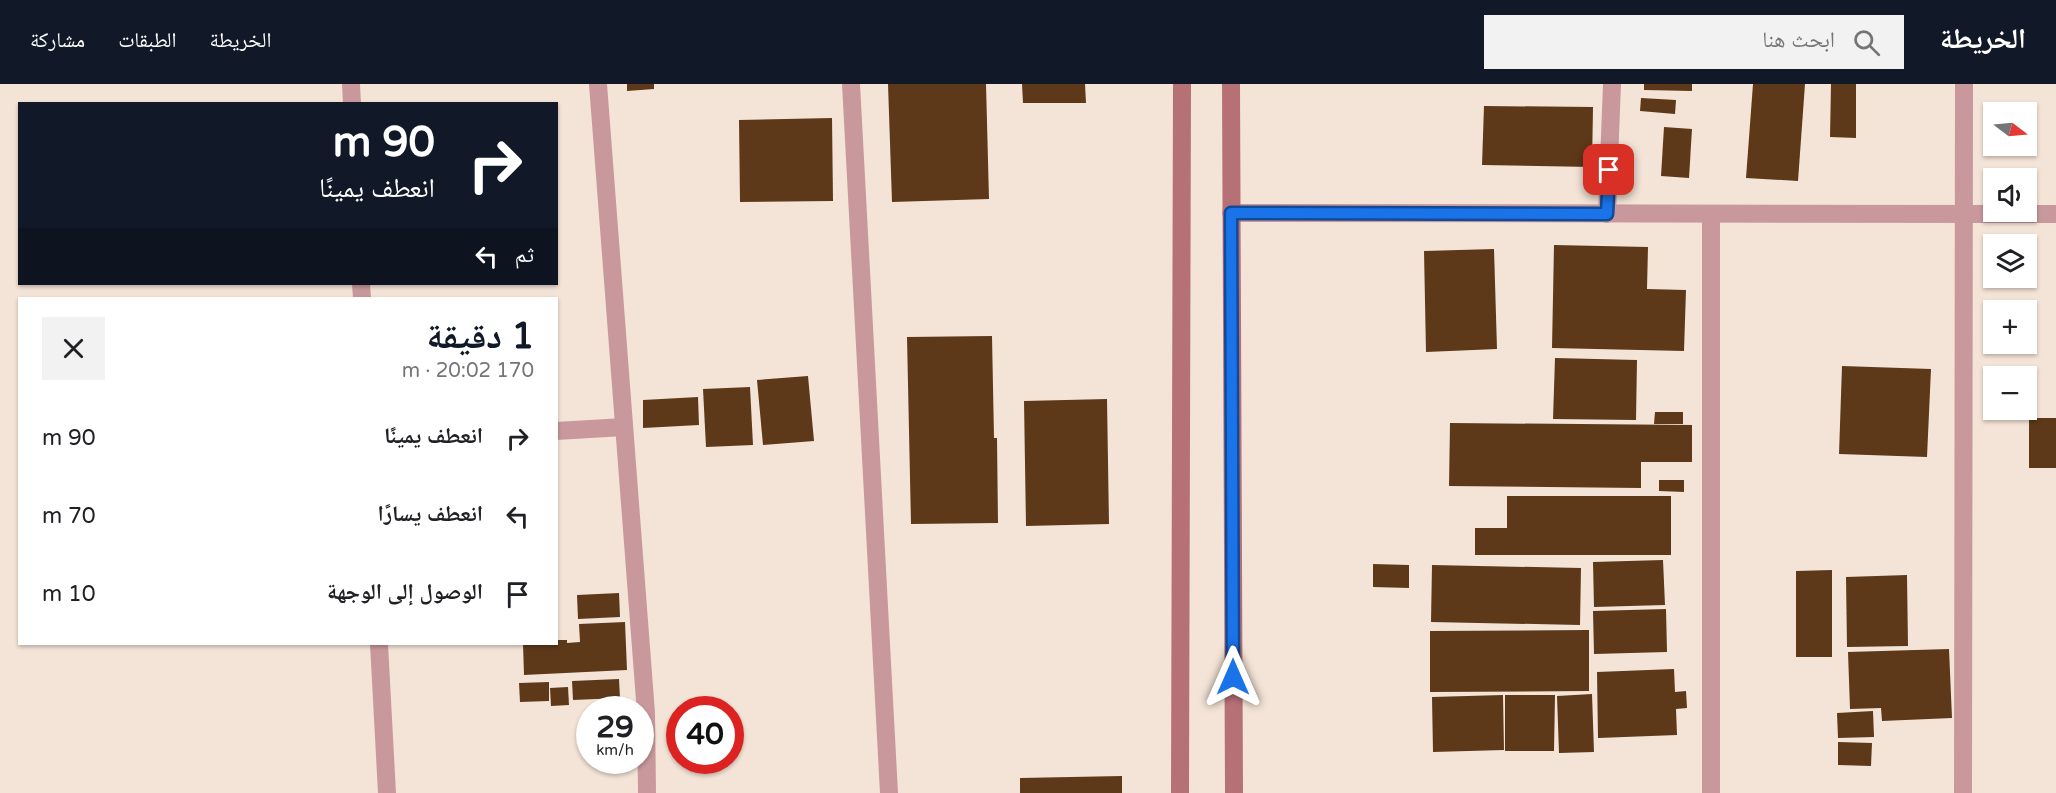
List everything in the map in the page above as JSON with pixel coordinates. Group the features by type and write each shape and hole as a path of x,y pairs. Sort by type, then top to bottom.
{"street":[{"path":"351,84 352,102"},
{"path":"598,84 646,713 647,793"},
{"path":"851,84 889,793"},
{"path":"1180,793 1182,84"},
{"path":"1231,84 1234,793"},
{"path":"1607,214 1611,84"},
{"path":"1963,793 1964,84"},
{"path":"1231,213 2056,214"},
{"path":"1711,214 1711,793"},
{"path":"558,431 624,427"},
{"path":"380,645 387,793"}],"building":[{"path":"627,84 654,84 654,89 627,91"},
{"path":"888,84 986,84 989,199 892,202"},
{"path":"1022,84 1085,84 1086,103 1023,103"},
{"path":"1644,84 1692,84 1692,91 1644,90"},
{"path":"1753,84 1805,84 1798,181 1746,178"},
{"path":"1831,84 1856,84 1856,138 1830,137"},
{"path":"1641,98 1676,100 1675,114 1640,111"},
{"path":"1484,106 1593,107 1592,167 1482,165"},
{"path":"832,118 833,201 740,202 739,120"},
{"path":"1664,127 1692,129 1689,178 1661,176"},
{"path":"1554,245 1648,247 1647,289 1686,290 1684,351 1552,348"},
{"path":"1494,249 1497,349 1426,352 1424,251"},
{"path":"992,336 998,523 911,524 907,337"},
{"path":"1555,358 1637,360 1636,420 1553,419"},
{"path":"1842,366 1931,369 1927,457 1839,454"},
{"path":"808,376 814,441 763,445 757,380"},
{"path":"750,387 753,445 706,447 703,389"},
{"path":"698,397 699,425 643,428 643,400"},
{"path":"1107,399 1109,524 1026,526 1024,401"},
{"path":"1655,412 1683,412 1683,424 1654,424"},
{"path":"2056,418 2056,468 2029,468 2029,420"},
{"path":"1450,423 1692,425 1692,462 1641,462 1641,488 1449,486"},
{"path":"1659,480 1684,480 1684,492 1659,491"},
{"path":"1507,496 1671,496 1671,555 1475,555 1475,528 1507,528"},
{"path":"1663,560 1665,605 1594,607 1593,562"},
{"path":"1373,564 1409,565 1409,588 1373,587"},
{"path":"1432,565 1581,568 1580,625 1431,622"},
{"path":"1832,570 1832,657 1796,657 1796,571"},
{"path":"1907,575 1908,646 1847,647 1846,577"},
{"path":"619,593 620,617 578,619 577,595"},
{"path":"1666,609 1667,652 1594,654 1593,611"},
{"path":"625,622 627,670 524,675 523,645 558,645 558,640 567,640 567,643 580,642 579,624"},
{"path":"1589,630 1589,691 1430,692 1430,631"},
{"path":"1949,649 1952,718 1882,721 1881,708 1850,709 1848,652"},
{"path":"1674,669 1675,692 1686,691 1687,708 1676,709 1677,735 1598,738 1597,672"},
{"path":"619,679 620,696 576,696 576,700 573,700 572,681"},
{"path":"549,682 549,701 520,702 519,683"},
{"path":"568,687 569,705 551,706 550,688"},
{"path":"1592,694 1594,752 1559,753 1557,696"},
{"path":"1503,695 1504,750 1433,752 1432,697"},
{"path":"1505,695 1555,695 1554,751 1505,751"},
{"path":"1873,711 1874,737 1838,738 1837,713"},
{"path":"1838,742 1872,743 1871,766 1838,765"},
{"path":"1122,776 1122,793 1020,793 1020,778"}],"route":[{"path":"1233,677 1231,213 1607,214 1609,170"}]}
